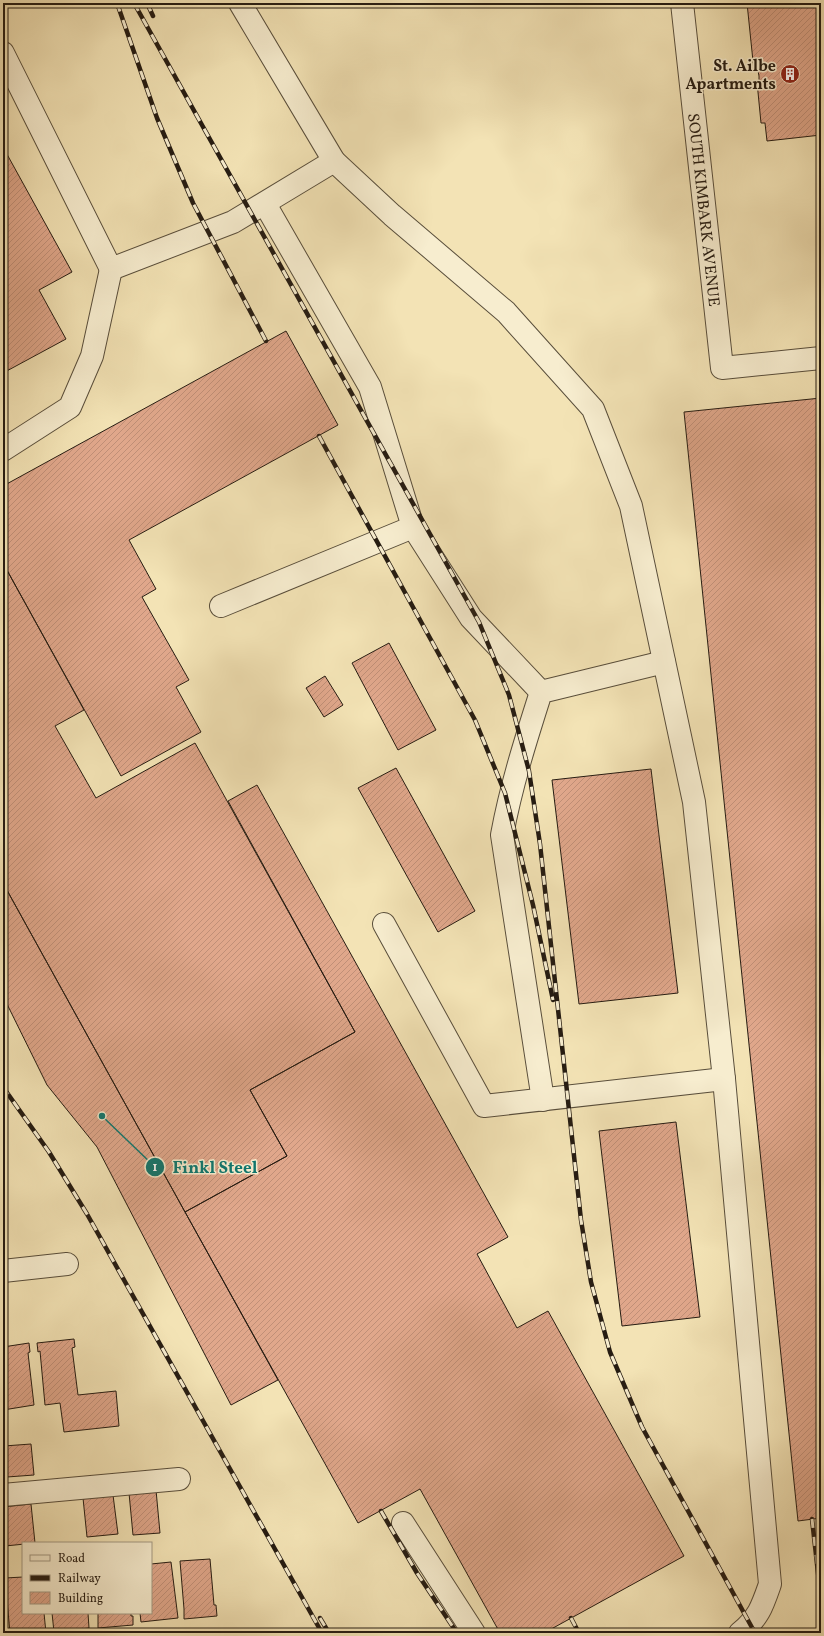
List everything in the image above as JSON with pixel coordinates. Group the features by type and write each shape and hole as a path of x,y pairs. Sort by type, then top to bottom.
{"street":[{"path":"240,3 334,161 392,215 506,312 593,409 631,506 694,802 724,1079 770,1584 760,1612 751,1624 740,1633"},
{"name":"SOUTH KIMBARK AVENUE","path":"682,3 722,368 821,358"},
{"path":"3,53 110,269 92,356 70,407 3,450"},
{"path":"110,269 234,222 334,161"},
{"path":"265,204 370,387 413,527 471,618 541,692"},
{"path":"221,606 413,527"},
{"path":"541,692 664,662"},
{"path":"541,692 523,748 508,803 502,834 543,1100"},
{"path":"384,924 484,1106 724,1079"},
{"path":"3,1271 67,1264"},
{"path":"3,1496 179,1480"},
{"path":"403,1523 474,1633"}],"building":[{"name":"St. Ailbe Apartments","path":"747,3 821,3 821,135 767,141 765,123 761,123 757,82 759,81 759,76 758,71 754,71"},
{"path":"3,147 72,272 39,290 66,339 3,373"},
{"path":"286,331 338,425 129,540 156,589 142,597 189,680 176,687 201,732 121,776 3,563 3,486"},
{"path":"821,398 821,846 819,846 821,867 821,1518 798,1521 684,412"},
{"path":"3,563 84,710 55,726 96,798 195,743 355,1032 250,1090 287,1156 185,1212 3,883"},
{"path":"389,643 436,730 398,750 352,663"},
{"path":"325,676 343,705 324,717 306,688"},
{"path":"396,768 475,911 438,932 358,788"},
{"path":"651,769 678,993 579,1004 552,780"},
{"path":"257,785 508,1237 477,1254 517,1328 548,1311 684,1556 544,1633 500,1633 420,1489 358,1523 185,1212 287,1156 250,1090 355,1032 228,801"},
{"path":"3,883 278,1380 231,1405 97,1147 47,1085 4,998 3,999"},
{"path":"676,1122 700,1317 622,1326 599,1131"},
{"path":"74,1339 75,1347 72,1348 78,1395 116,1391 119,1426 64,1432 60,1403 45,1405 40,1351 38,1352 37,1343"},
{"path":"29,1343 30,1352 28,1353 34,1405 3,1410 3,1347"},
{"path":"31,1444 34,1475 7,1477 4,1446"},
{"path":"156,1490 160,1533 133,1535 129,1493"},
{"path":"113,1495 118,1534 87,1537 83,1498"},
{"path":"31,1504 35,1542 22,1542 22,1544 5,1546 3,1507"},
{"path":"210,1559 214,1605 216,1605 217,1616 184,1619 180,1561"},
{"path":"171,1562 178,1618 141,1622 140,1614 152,1614 152,1564"},
{"path":"22,1577 22,1614 44,1614 46,1633 10,1633 5,1578"},
{"path":"52,1614 88,1614 89,1628 54,1632"},
{"path":"98,1614 131,1614 131,1616 133,1616 133,1625 98,1628"}],"railway":[{"path":"117,3 157,118 193,203 266,341"},
{"path":"134,3 479,622 509,695 529,771 540,844 581,1220 591,1282 610,1352 642,1427 755,1633"},
{"path":"147,3 153,16"},
{"path":"319,436 475,720 505,793 533,905 553,1000"},
{"path":"3,1087 49,1152 87,1214 322,1633"},
{"path":"381,1511 417,1573 457,1633"},
{"path":"812,1519 821,1600"},
{"path":"320,1618 329,1633"},
{"path":"571,1618 579,1633"}],"place":[{"name":"St. Ailbe Apartments","path":"790,74"},
{"name":"Finkl Steel","path":"102,1116"}]}
